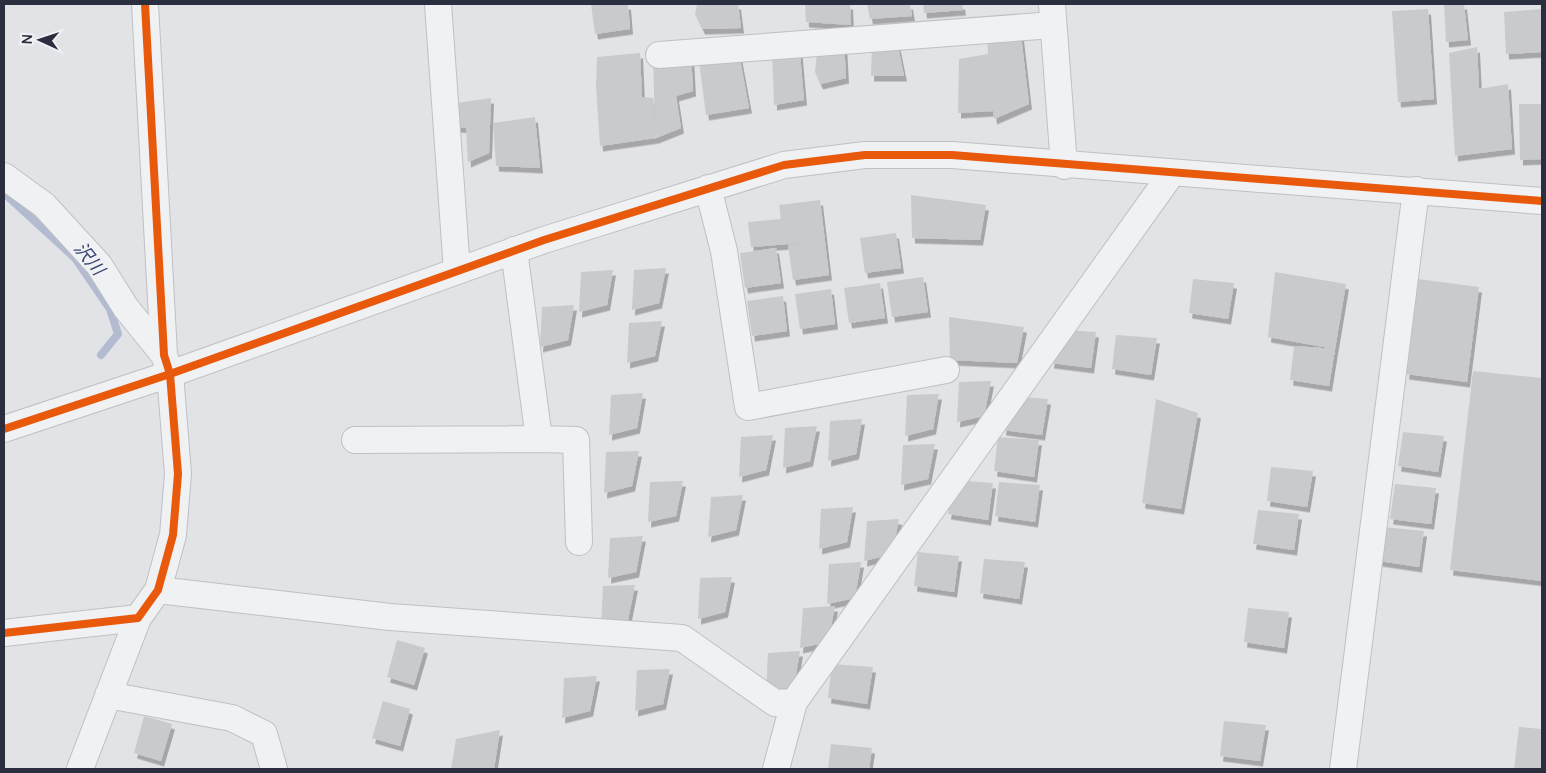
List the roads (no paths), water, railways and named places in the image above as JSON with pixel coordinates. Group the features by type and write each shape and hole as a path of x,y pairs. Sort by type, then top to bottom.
{"street":[{"path":"80,769 138,618 158,590 173,535 178,474 167,364 145,4"},
{"path":"438,4 457,271"},
{"path":"659,55 1052,14 1064,166"},
{"path":"4,429 167,364 457,271 514,250 784,165 865,155 952,155 1064,166 1416,190 1542,201"},
{"path":"776,769 794,702 1172,173"},
{"path":"4,176 44,205 99,265 126,308 167,364"},
{"path":"708,188 724,252 748,406 946,370"},
{"path":"1343,769 1416,190"},
{"path":"514,250 539,439"},
{"path":"355,440 576,440 579,542"},
{"path":"158,590 390,617 682,638 776,703 794,702"},
{"path":"4,633 138,618"},
{"path":"108,695 232,718 264,734 274,769"}],"waterway":[{"name":"沢川","path":"4,193 75,258 110,309 118,334 101,355"}]}
